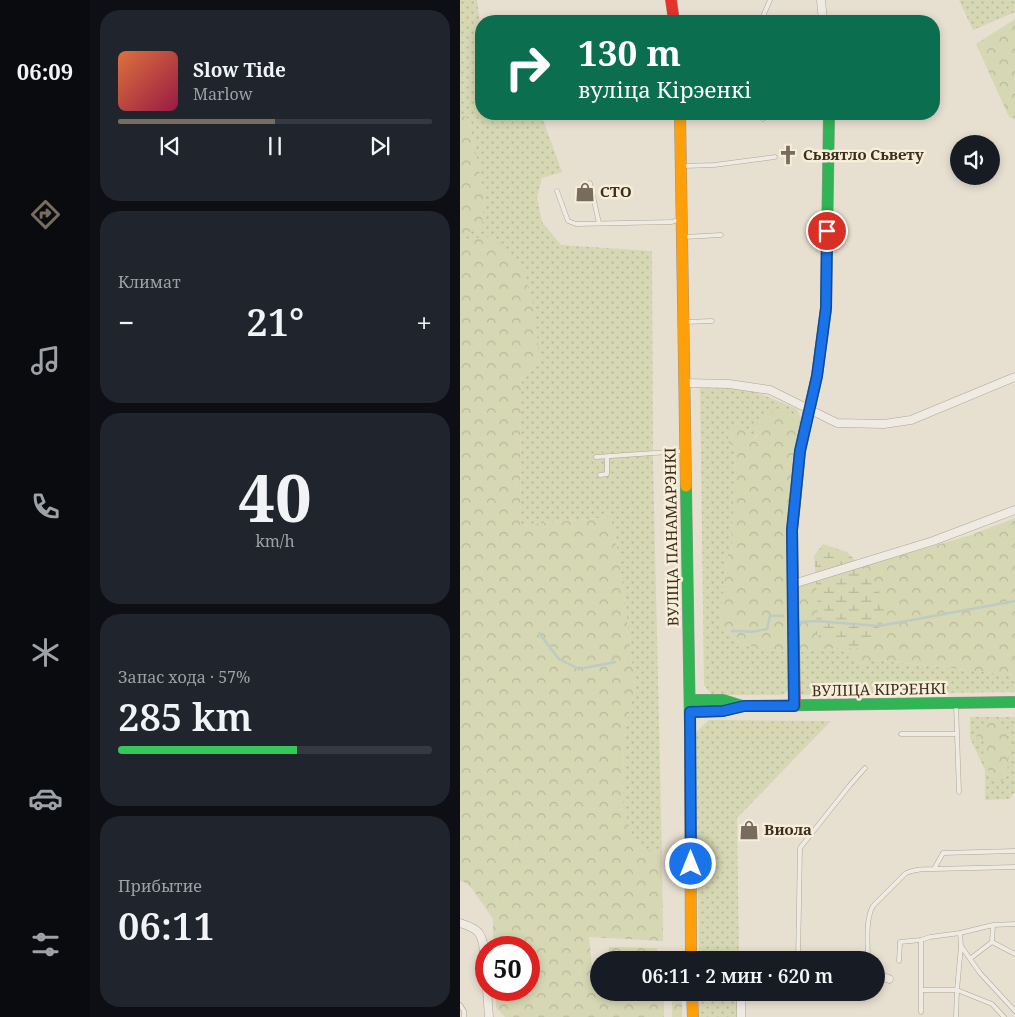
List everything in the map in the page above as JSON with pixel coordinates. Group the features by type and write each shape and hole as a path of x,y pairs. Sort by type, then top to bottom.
{"street":[{"path":"671,0 673,15"},
{"path":"821,0 822,15"},
{"name":"ВУЛІЦА ПАНАМАРЭНКІ","path":"680,120 690,700 691,951"},
{"path":"794,706 792,530 800,451 817,376 826,308 829,120"},
{"path":"685,383 729,384 770,390 837,423 884,424 911,420 1015,377"},
{"path":"793,584 933,541 1015,510"},
{"name":"ВУЛІЦА КІРЭЕНКІ","path":"690,700 723,700 744,706"},
{"name":"ВУЛІЦА КІРЭЕНКІ","path":"690,712 723,711 744,706 1015,702"},
{"path":"460,924 469,926 479,932 480,936"},
{"path":"885,978 890,979"},
{"path":"488,1001 489,1017"},
{"path":"692,1001 693,1017"},
{"path":"741,1001 741,1017"}],"lane":[{"path":"764,15 770,0"},
{"path":"682,166 714,165 775,157"},
{"path":"590,183 600,223"},
{"path":"557,191 568,221 576,224 672,222 682,218"},
{"path":"682,237 721,235"},
{"path":"683,322 712,320"},
{"path":"596,457 685,451"},
{"path":"600,475 607,474 607,456"},
{"path":"956,704 959,792"},
{"path":"901,734 957,734"},
{"path":"798,951 800,848 865,768"},
{"path":"934,869 943,852 1015,851"},
{"path":"868,951 868,919 870,912 873,906 906,873 920,869 1015,867"},
{"path":"899,961 900,942 960,933 993,925 1015,924"},
{"path":"971,958 992,942 993,925"},
{"path":"956,1017 961,946 960,933"},
{"path":"920,1012 921,940"},
{"path":"992,942 1015,954"},
{"path":"921,990 957,990 992,1004 1004,1016 1014,1009 980,974 971,958 961,946"},
{"path":"460,1005 464,1011 464,1017"}],"green space":[{"path":"460,0 477,0 479,15 475,15 475,120 543,120 562,172 542,178 537,198 542,222 561,245 652,251 653,464 662,855 635,844 623,808 624,737 635,686 621,572 611,517 520,525 521,384 525,372 539,359 495,237 460,240 460,234 482,228 484,195 469,120 460,112"},
{"path":"959,0 1015,0 1015,12 973,30"},
{"path":"1015,19 1015,119 1009,117 976,44"},
{"path":"460,112 469,120 484,195 482,229 460,234"},
{"path":"494,237 521,264 535,309 539,359 525,372 521,384 520,525 611,517 621,572 635,686 624,737 623,808 635,844 662,855 663,941 589,937 590,1001 664,1001 664,1017 505,1017 496,1008 496,1001 540,1001 540,936 493,936 493,919 473,890 466,883 460,881 460,240"},
{"path":"700,386 742,388 761,394 797,409 801,418 783,410 763,418 754,438 735,447 732,545 728,552 720,624 740,644 788,653 788,691 783,695 712,695 704,685"},
{"path":"773,410 783,410 801,418 799,429 801,437 791,530 788,653 740,644 720,624 728,552 732,545 735,447 728,442 729,431 738,426 753,440 757,436 755,426 763,418 771,414"},
{"path":"1015,518 1015,675 874,660 861,665 839,648 797,652 796,586 971,535"},
{"path":"823,544 847,552 868,574 887,605 871,648 847,648 815,634 818,607 814,556"},
{"path":"839,648 861,665 873,660 1015,675 1015,692 801,695 796,690 797,652"},
{"path":"970,717 1015,717 1015,792 1009,799 985,800 985,770 970,738"},
{"path":"996,719 1005,730 1009,743 1007,775 1002,781 995,781 983,761 984,739 976,738 982,725"},
{"path":"709,720 831,721 737,818 739,951 699,951 696,732"},
{"path":"609,947 657,948 657,951 609,951"},
{"path":"672,1001 682,1001 682,1017 672,1017"},
{"path":"699,1001 738,1001 738,1017 699,1017"}],"waterway":[{"path":"800,622 816,621 879,626 1015,601"},
{"path":"732,631 752,632 767,629 770,616 783,616"},
{"path":"539,633 559,659 579,669 615,662"}],"traffic: fast":[{"path":"795,503 800,451 817,376 826,309 829,120"},
{"path":"686,486 690,726"},
{"path":"690,700 723,700 742,706"},
{"path":"690,712 723,711 744,706 1015,702"}],"traffic: slow":[{"path":"680,120 686,486"},
{"path":"690,726 691,951"},
{"path":"692,1001 693,1017"}],"traffic: jam":[{"path":"671,0 673,15"},
{"path":"795,503 792,530 795,706"}],"place":[{"name":"Сьвятло Сьвету","path":"788,155"},
{"name":"СТО","path":"585,192"},
{"name":"Виола","path":"749,830"}],"route":[{"path":"691,864 690,712 723,711 744,706 794,706 792,530 800,451 817,376 826,308 827,231"}]}
